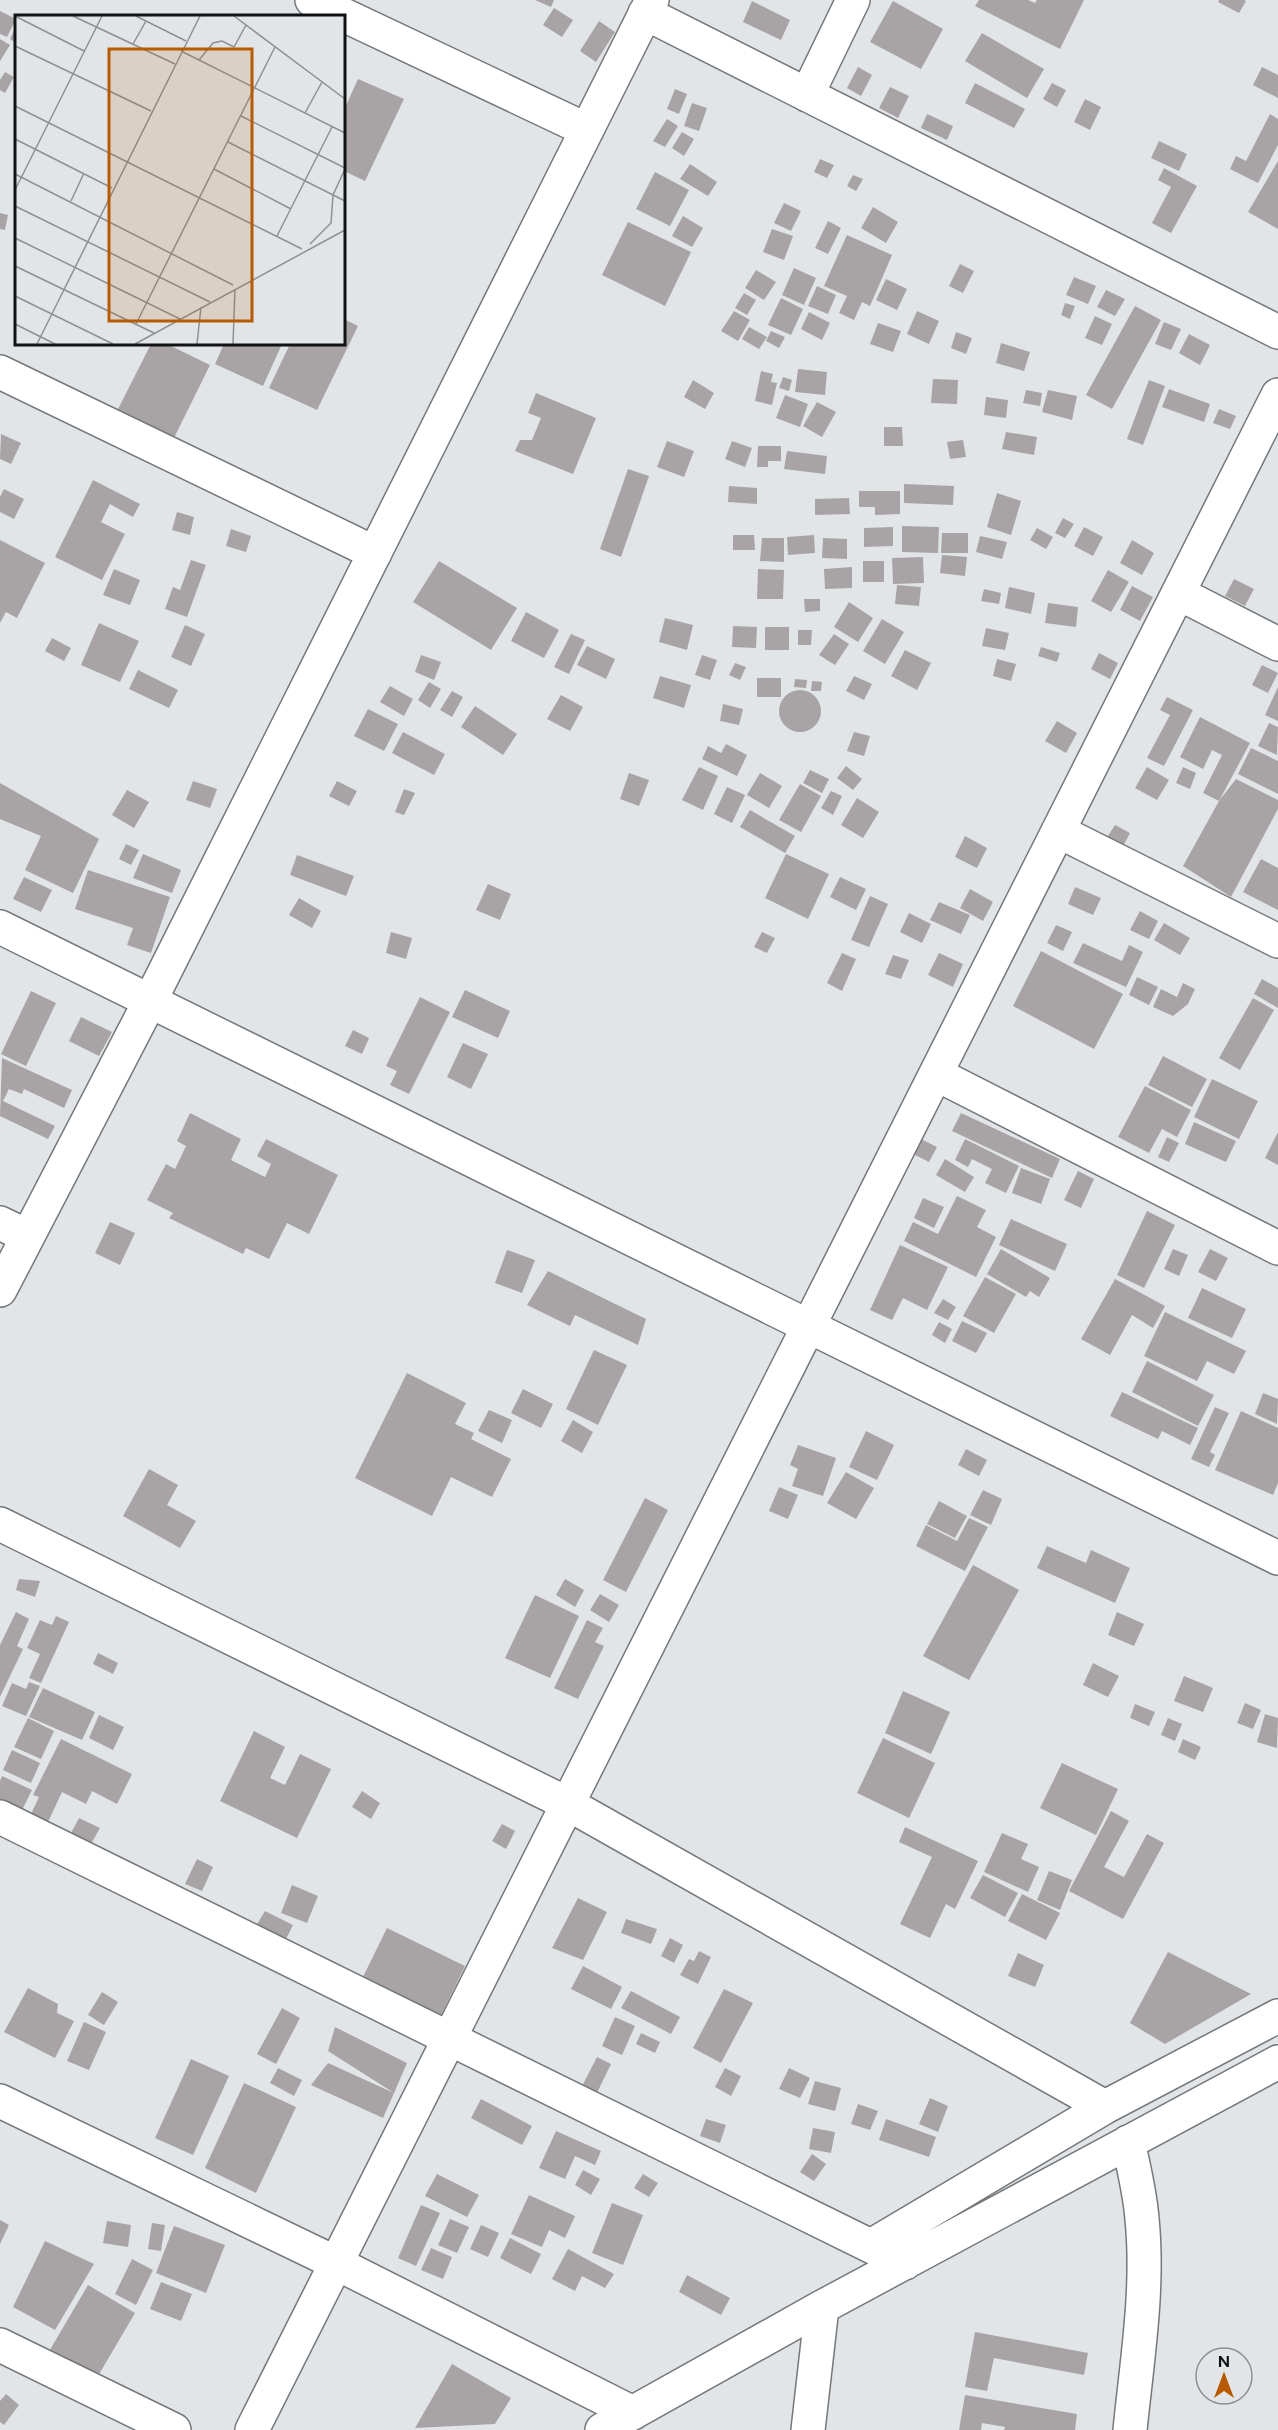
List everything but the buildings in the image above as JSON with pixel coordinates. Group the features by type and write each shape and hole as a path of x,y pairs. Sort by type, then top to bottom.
{"street":[{"path":"312,0 344,15"},
{"path":"807,95 853,0"},
{"path":"0,1290 14,1229 150,1001 649,7 807,95 1278,332"},
{"path":"345,16 586,129"},
{"path":"0,372 375,553"},
{"path":"252,2430 1278,395"},
{"path":"1178,593 1278,644"},
{"path":"1058,831 1278,941"},
{"path":"0,927 1278,1558"},
{"path":"936,1074 1278,1248"},
{"path":"0,1524 568,1804 1105,2107"},
{"path":"0,1817 905,2263"},
{"path":"871,2246 1105,2107 1278,2016"},
{"path":"1195,2059 1224,2091"},
{"path":"602,2430 822,2307 1278,2062"},
{"path":"0,2101 336,2263 633,2413"},
{"path":"1128,2142 1142,2218 1144,2258 1143,2297 1130,2430"},
{"path":"808,2430 822,2307"},
{"path":"0,2345 174,2430"}]}
